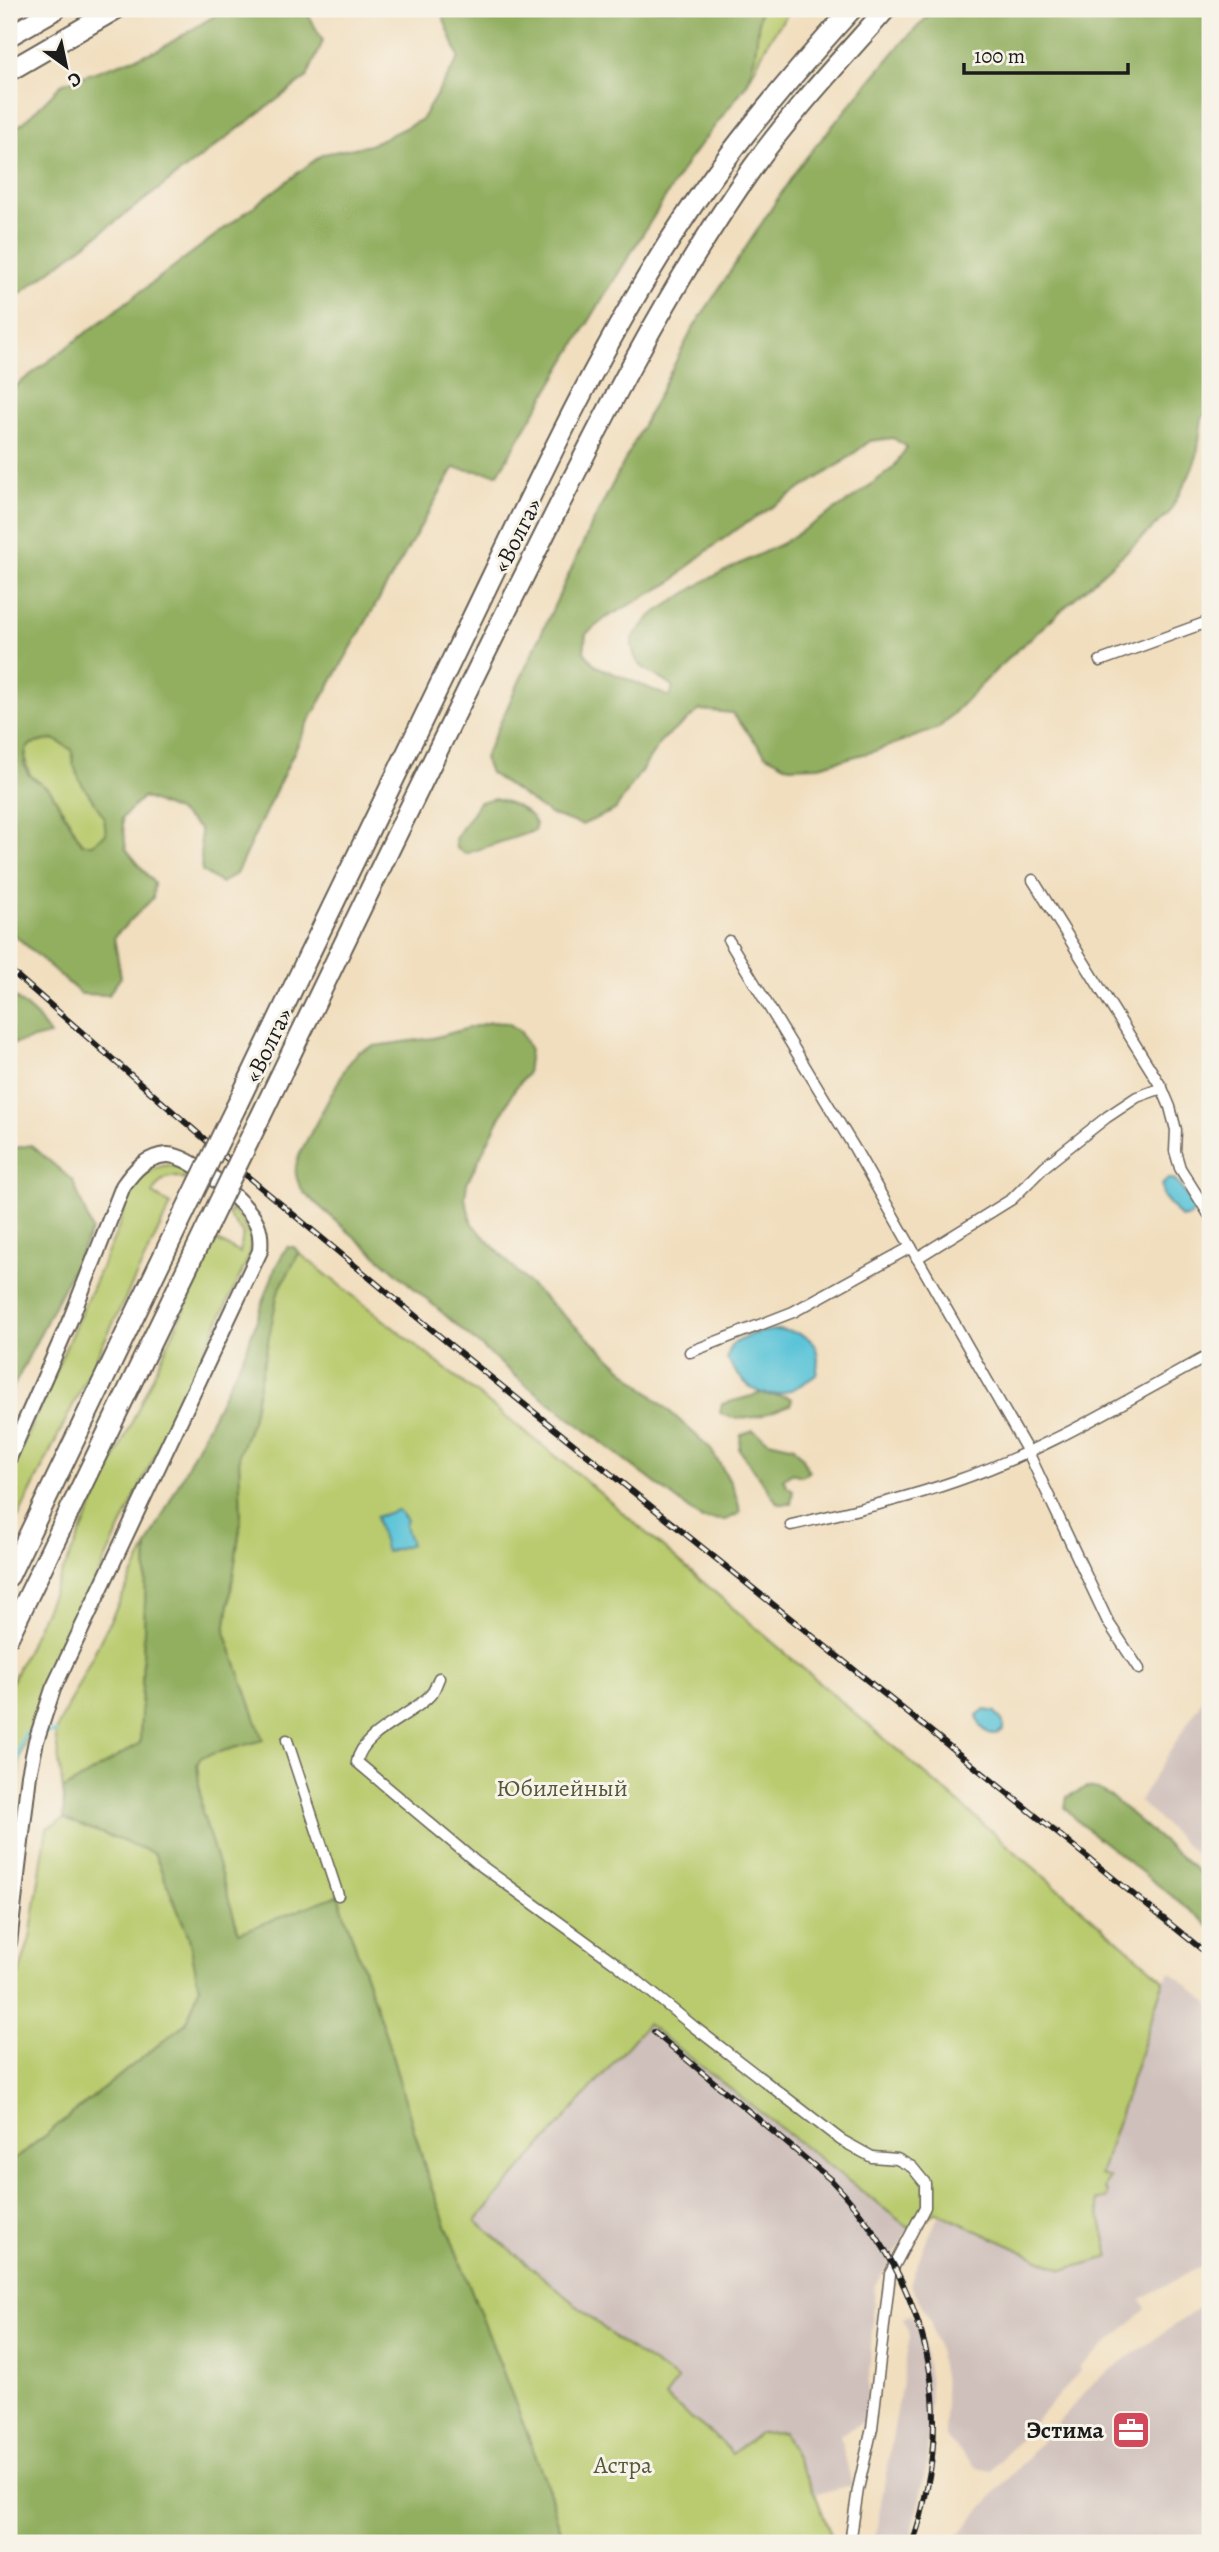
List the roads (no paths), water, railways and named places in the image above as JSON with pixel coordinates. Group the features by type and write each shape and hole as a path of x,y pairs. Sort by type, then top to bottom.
{"highway":[{"path":"9,36 55,9"},
{"path":"9,71 116,9"},
{"name":"«Волга»","path":"9,1576 513,533 619,326 685,217 724,162 852,9"},
{"name":"«Волга»","path":"9,1636 473,678 651,327 683,271 755,164 886,9"}],"main road":[{"path":"9,1458 71,1318 123,1186 137,1168 157,1157 175,1156 194,1164 255,1219 261,1234 260,1251 53,1689 36,1741 29,1775 9,1942"}],"street":[{"path":"1100,661 1210,621"},
{"path":"1033,880 1162,1088 1176,1130 1175,1152 1181,1168 1210,1216"},
{"path":"729,941 911,1247 1027,1452 1108,1622 1139,1669"},
{"path":"917,1258 1012,1199 1045,1166 1107,1117 1137,1097 1162,1088"},
{"path":"690,1352 793,1312 911,1247"},
{"path":"791,1525 958,1481 1027,1452 1210,1355"},
{"path":"439,1678 432,1693 373,1737 359,1752 357,1762 476,1863 614,1962 841,2140 872,2157 897,2159 912,2167 925,2183 925,2207 890,2274 872,2428 858,2489 850,2543"},
{"path":"287,1740 338,1895"}],"water":[{"path":"1168,1179 1174,1179 1193,1204 1194,1211 1190,1216 1181,1218 1163,1196 1162,1185"},
{"path":"774,1330 803,1335 810,1340 815,1346 818,1363 816,1375 802,1384 789,1391 766,1394 746,1384 727,1359 731,1345 752,1334"},
{"path":"398,1510 407,1520 405,1526 411,1544 386,1552 376,1517"},
{"path":"985,1710 995,1712 1003,1722 1003,1730 994,1734 983,1729 977,1716"}],"waterway":[{"path":"42,1733 55,1732"},
{"path":"9,1838 20,1743 25,1733 35,1733"}],"railway":[{"path":"9,969 247,1176 448,1343 1210,1956"},
{"path":"654,2032 831,2180 859,2212 883,2247 903,2284 918,2322 928,2362 933,2403 933,2445 927,2487 912,2543"}],"place":[{"name":"Эстима","path":"1131,2430"}],"park label":[{"name":"Юбилейный","path":"562,1788"},
{"name":"Астра","path":"623,2465"}]}
